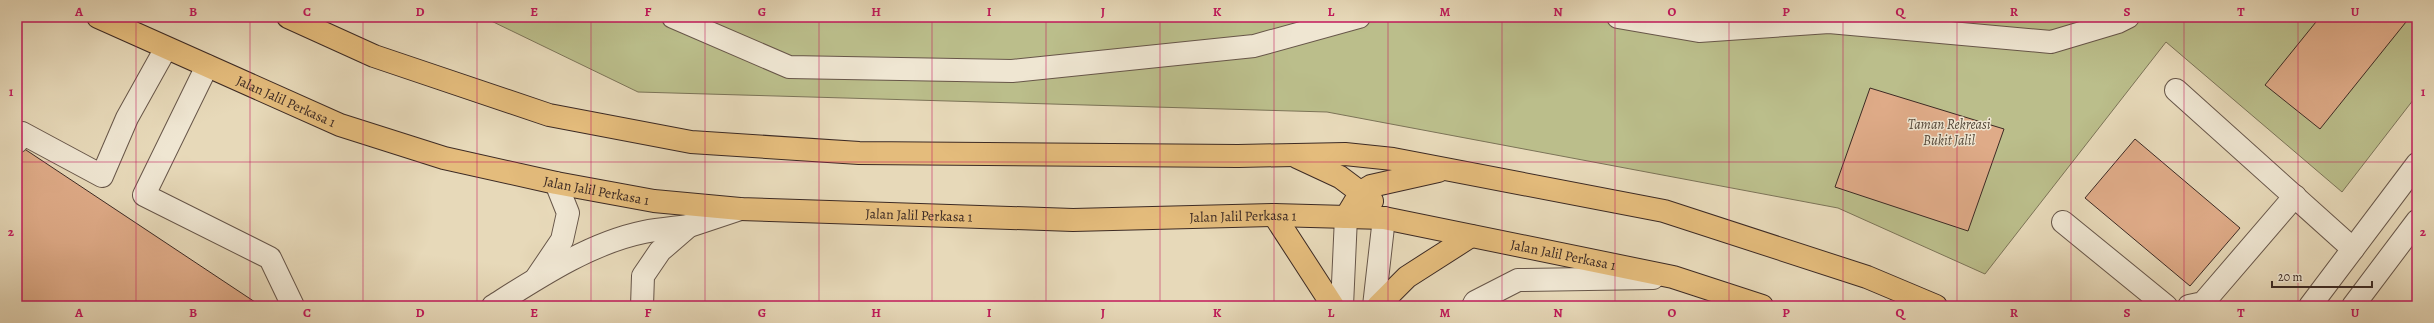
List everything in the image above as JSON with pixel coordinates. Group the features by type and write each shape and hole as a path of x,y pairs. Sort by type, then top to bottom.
{"main road":[{"name":"Jalan Jalil Perkasa 1","path":"98,17 340,125 444,158 556,183 654,201 740,209 1073,220 1274,215 1384,218 1672,278 1762,306"},
{"path":"288,17 374,56 549,115 692,142 859,153 1238,156 1289,153 1352,154 1393,159 1664,211 1867,277 1936,306"},
{"path":"1289,153 1340,176 1374,202 1384,218"},
{"path":"1346,217 1361,192 1371,186 1446,170"},
{"path":"1274,215 1332,306"},
{"path":"1378,306 1407,277 1472,236"}],"street":[{"path":"673,17 789,67 1012,70 1254,46 1358,17"},
{"path":"1618,17 1699,32 1829,22 2051,42 2118,22 2128,17"},
{"path":"17,142 22,133 102,176 127,118 166,48"},
{"path":"207,66 144,195 270,258 293,306"},
{"path":"2176,90 2296,196 2353,249"},
{"path":"2310,306 2417,164"},
{"path":"535,280 562,240 564,233 568,213 556,183"},
{"path":"2189,306 2203,303 2296,196"},
{"path":"493,306 535,280 602,245 643,232 689,226 740,209"},
{"path":"1342,306 1346,217"},
{"path":"1374,306 1384,218"},
{"path":"2353,306 2417,221"},
{"path":"2063,222 2166,306"},
{"path":"642,306 643,276 660,251 689,226"},
{"path":"1473,306 1476,302 1518,280 1672,278"}],"green space":[{"name":"Taman Rekreasi Bukit Jalil","path":"483,17 2417,17 2417,95 2342,192 2166,42 1985,274 1838,208 1327,112 638,92"}],"building":[{"path":"2320,17 2410,17 2320,129 2265,85"},
{"path":"1870,88 2004,129 1968,231 1835,187"},
{"path":"2135,139 2240,228 2190,286 2085,198"},
{"path":"23,148 261,306 17,306 17,158"}]}
